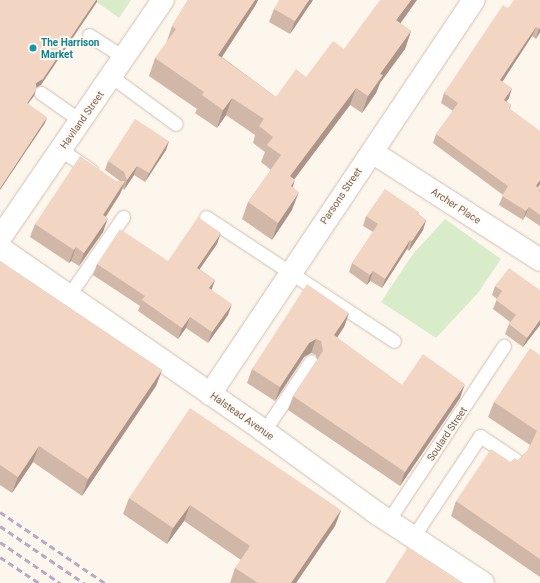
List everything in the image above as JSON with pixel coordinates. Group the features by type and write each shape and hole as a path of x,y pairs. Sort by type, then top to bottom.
{"street":[{"name":"Haviland Street","path":"0,238 112,77 163,0"},
{"name":"Parsons Street","path":"210,394 290,272 474,0"},
{"name":"Archer Place","path":"372,152 540,260"},
{"name":"Halstead Avenue","path":"0,248 264,431 388,521 483,583"}],"lane":[{"path":"89,35 125,58"},
{"path":"112,77 176,124"},
{"path":"41,94 81,121"},
{"path":"61,150 103,179"},
{"path":"69,295 123,217"},
{"path":"206,217 394,341"},
{"name":"Soulard Street","path":"388,521 504,346"},
{"path":"264,431 311,361"},
{"path":"413,537 480,436 516,460"}],"green space":[{"path":"94,0 131,0 119,18"},
{"path":"445,219 501,259 478,293 436,338 381,302 413,254"}],"building":[{"name":"The Harrison Market","path":"0,0 96,0 43,79 36,83 36,90 27,103 47,117 0,188"},
{"path":"188,0 255,0 218,55 276,97 296,69 306,77 333,41 344,49 380,0 411,0 396,20 411,31 380,74 383,75 368,96 356,88 290,176 295,180 291,186 299,192 278,223 248,202 281,155 267,145 273,137 259,126 264,119 232,98 223,110 202,95 204,92 155,58 176,29 172,26"},
{"path":"279,0 309,0 295,21 274,9"},
{"path":"514,0 540,0 540,28 539,29 536,27 500,80 512,88 504,100 511,105 509,108 540,131 540,180 536,186 540,189 540,215 529,207 526,211 502,196 508,186 436,134 458,103 444,93 503,5 508,8"},
{"path":"135,119 169,141 149,173 137,166 127,180 124,172 108,161"},
{"path":"80,156 116,181 125,181 103,215 108,218 84,253 76,247 74,250 35,224"},
{"path":"385,189 419,212 417,214 426,220 412,241 410,240 385,279 373,271 370,275 352,263 378,224 366,216"},
{"path":"198,217 221,233 197,268 215,280 209,288 232,304 212,332 190,317 182,328 142,300 145,296 97,264 120,229 168,261"},
{"path":"0,261 162,370 88,479 39,446 18,477 0,465"},
{"path":"509,268 540,290 540,320 527,338 509,324 516,315 496,300 502,291 495,286"},
{"path":"307,284 349,313 334,335 402,385 423,354 465,384 405,472 293,396 323,351 321,341 316,339 309,343 280,387 252,369"},
{"path":"530,348 540,355 540,559 456,501 491,449 511,462 514,458 518,460 528,450 537,431 494,402"},
{"path":"190,408 341,510 291,583 258,583 235,568 250,546 190,505 173,528 129,498"},
{"path":"408,547 460,583 385,583"}],"railway":[{"path":"0,512 105,583"},
{"path":"0,526 84,583"},
{"path":"0,542 60,583"},
{"path":"0,557 39,583"}],"place":[{"name":"The Harrison Market","path":"33,48"}]}
